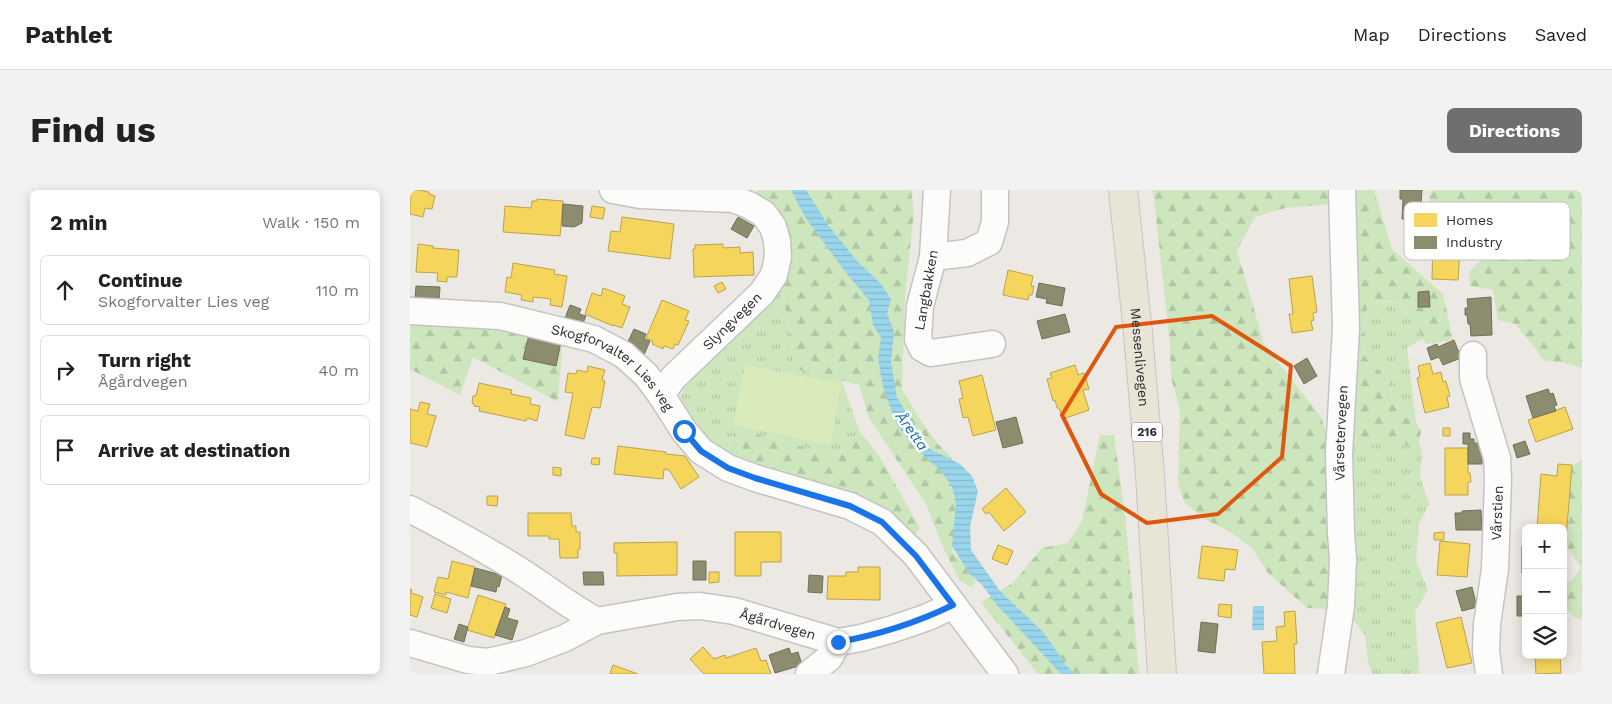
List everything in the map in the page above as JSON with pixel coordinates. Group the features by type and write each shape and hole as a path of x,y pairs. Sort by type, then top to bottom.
{"main road":[{"name":"Messenlivegen","path":"1123,190 1138,333 1149,466 1162,674"}],"street":[{"name":"Slyngvegen","path":"613,190 640,195 733,199 749,204 764,214 773,227 778,241 778,257 774,276 762,293 673,378 662,395"},
{"name":"Langbakken","path":"937,190 933,257 920,306 918,339 922,348 931,353 992,344"},
{"path":"933,257 967,252 989,242 995,222 995,190"},
{"name":"Vårsetervegen","path":"1331,674 1341,606 1343,559 1339,453 1346,328 1342,190"},
{"name":"Skogforvalter Lies veg","path":"410,311 500,316 594,339 624,355 646,375 662,395 684,431 701,451 728,468 755,478 850,506 882,522 916,556 1005,674"},
{"name":"Vårstien","path":"1473,355 1473,378 1497,458 1495,568 1487,624 1486,650 1489,674"},
{"path":"410,509 481,547 597,621"},
{"name":"Ågårdvegen","path":"410,642 468,660 488,662 526,653 565,638 597,621 677,607 700,606 734,611 838,642 893,629 928,617 953,605"},
{"path":"809,674 829,658 838,642"}],"highlighted area":[{"path":"1212,316 1291,366 1282,457 1218,514 1147,523 1101,494 1062,415 1116,327"}],"green space":[{"path":"760,190 911,190 914,212 905,295 902,389 917,415 938,444 951,457 958,510 952,551 975,576 975,583 971,587 960,581 943,547 926,504 869,418 859,385 795,369 782,286 792,258 788,233 753,194"},
{"path":"1153,190 1334,190 1334,204 1285,208 1255,217 1237,250 1264,344 1321,417 1330,443 1333,595 1327,609 1307,608 1267,572 1252,548 1229,531 1206,520 1185,503 1178,484 1180,410 1171,378 1170,344"},
{"path":"1347,190 1374,190 1392,249 1443,294 1453,340 1426,344 1410,315 1398,304 1391,301 1381,301 1367,307 1363,333 1365,357 1389,380 1391,398 1400,415 1416,422 1421,431 1419,442 1408,446 1373,437 1356,454 1345,446"},
{"path":"1432,190 1582,190 1582,368 1560,362 1545,361 1515,324 1498,320 1493,290 1470,286 1469,272 1481,260 1570,260 1570,202 1430,202 1429,195"},
{"path":"782,286 795,368 841,380 860,432 837,456 737,429 724,455 686,419 680,398 687,380"},
{"path":"1384,301 1399,304 1416,322 1423,339 1407,347 1416,422 1400,415 1391,398 1389,380 1365,357 1363,333 1367,307"},
{"path":"410,321 491,324 562,348 558,402 473,357 460,395 410,369"},
{"path":"745,365 842,384 830,445 733,425"},
{"path":"737,429 837,456 860,432 878,454 920,528 911,539 898,519 871,501 724,455"},
{"path":"1100,435 1114,435 1126,524 1139,674 1038,674 981,602 1013,583 1042,548 1068,543 1082,521"},
{"path":"1373,437 1408,446 1419,442 1422,453 1420,476 1429,504 1419,523 1416,561 1428,590 1415,612 1419,674 1373,674 1368,662 1365,635 1349,614 1345,446"},
{"path":"1582,460 1582,620 1575,618 1567,610 1567,580 1571,581 1581,568 1567,547 1567,524 1565,524 1569,467"}],"water":[{"name":"Åretta","path":"791,190 806,190 828,225 857,261 881,284 891,299 887,313 894,332 891,361 897,398 930,449 960,464 972,476 978,491 970,527 971,550 1000,591 1044,633 1066,665 1075,674 1061,674 997,605 982,585 969,573 952,546 956,504 952,486 940,470 926,458 898,427 884,391 878,359 881,337 873,325 869,300 847,274 805,217"},
{"path":"1253,606 1264,606 1264,630 1252,630"}],"building: Homes":[{"path":"410,190 429,192 429,194 435,196 432,209 425,208 423,217 410,214"},
{"path":"537,199 563,201 560,236 503,232 505,206 531,208 532,201 537,201"},
{"path":"592,206 605,208 603,219 590,217"},
{"path":"622,217 674,224 670,259 608,251 611,231 620,232"},
{"path":"418,244 433,246 433,248 459,250 457,277 447,277 447,282 437,281 438,273 416,272"},
{"path":"723,244 723,248 740,247 740,253 753,252 754,275 694,277 693,249 695,249 695,245"},
{"path":"1432,260 1459,260 1458,280 1432,279"},
{"path":"513,263 555,270 554,274 567,276 562,307 550,305 551,299 533,297 533,302 521,300 522,295 505,292 507,277 511,278"},
{"path":"1008,270 1033,276 1031,286 1034,286 1032,295 1029,295 1028,300 1003,295"},
{"path":"1312,276 1317,312 1313,313 1314,320 1311,321 1313,330 1292,333 1289,314 1293,314 1289,279"},
{"path":"722,282 726,289 718,293 714,286"},
{"path":"603,288 625,296 622,304 630,307 622,328 585,314 592,293 601,296"},
{"path":"662,300 689,311 685,320 689,321 678,345 675,344 673,349 664,346 663,349 652,344 653,341 646,338"},
{"path":"1430,363 1433,374 1441,372 1443,382 1446,381 1450,396 1447,397 1449,407 1425,413 1417,378 1420,377 1418,366"},
{"path":"1075,365 1078,375 1084,373 1089,389 1083,390 1089,410 1063,419 1055,400 1053,401 1047,379 1052,378 1050,373"},
{"path":"588,366 605,370 602,380 605,381 600,408 592,407 584,439 565,435 573,393 565,392 568,373 576,374 577,370 587,372"},
{"path":"982,375 996,430 973,436 968,417 963,418 959,399 963,398 959,381"},
{"path":"479,383 512,390 511,394 531,398 530,404 540,406 537,421 527,418 526,421 479,411 480,407 474,406 472,403"},
{"path":"420,402 430,404 427,414 436,416 427,447 410,443 410,409 418,411"},
{"path":"1565,407 1573,429 1536,442 1528,420"},
{"path":"1443,428 1450,428 1450,436 1443,436"},
{"path":"618,446 685,456 699,477 681,489 669,470 664,469 663,479 614,474"},
{"path":"1445,448 1468,448 1468,473 1470,473 1471,482 1468,482 1468,495 1445,495"},
{"path":"592,458 600,458 599,465 591,464"},
{"path":"1558,464 1572,465 1567,527 1567,524 1537,524 1541,474 1557,476"},
{"path":"553,467 561,468 561,476 553,475"},
{"path":"1006,488 1026,512 1004,531 989,512 986,514 982,509"},
{"path":"487,496 498,496 497,506 487,505"},
{"path":"528,513 571,513 572,526 576,526 576,532 580,532 578,558 560,558 559,539 549,539 549,536 528,536"},
{"path":"735,532 781,532 781,562 761,562 761,576 735,576"},
{"path":"1444,532 1444,540 1434,540 1434,533"},
{"path":"1440,541 1470,544 1467,577 1437,575"},
{"path":"677,542 677,575 617,576 617,553 614,553 614,543"},
{"path":"998,545 1013,551 1007,565 992,559"},
{"path":"1202,546 1238,550 1235,570 1225,569 1224,581 1198,578"},
{"path":"452,561 475,567 468,598 446,592 446,595 434,592 438,577 448,579"},
{"path":"858,567 880,567 880,600 827,599 828,576 846,576 846,572 858,572"},
{"path":"709,572 719,572 719,582 709,583"},
{"path":"410,589 412,590 411,593 423,597 417,617 410,615"},
{"path":"435,594 451,599 447,613 431,608"},
{"path":"478,595 506,604 494,638 467,630"},
{"path":"1219,604 1232,605 1231,618 1218,616"},
{"path":"1295,611 1297,644 1294,644 1295,674 1264,674 1262,642 1277,641 1276,627 1285,626 1284,612"},
{"path":"1461,617 1472,663 1447,668 1436,623"},
{"path":"703,647 714,659 725,655 726,658 756,648 761,661 766,660 771,674 704,674 690,659"},
{"path":"1535,659 1560,659 1561,673 1536,674"},
{"path":"613,665 638,674 610,674"}],"building: Industry":[{"path":"1400,190 1422,190 1421,202 1404,202 1404,219 1402,219 1403,199 1400,199"},
{"path":"563,204 583,206 582,223 574,227 562,226"},
{"path":"738,217 754,226 747,238 731,229"},
{"path":"1039,283 1065,288 1062,306 1046,303 1047,299 1036,297"},
{"path":"416,286 440,287 439,301 415,299"},
{"path":"1429,291 1430,307 1418,307 1418,292"},
{"path":"1491,297 1492,335 1471,336 1470,324 1468,324 1467,315 1465,315 1465,308 1468,308 1467,299"},
{"path":"570,305 581,309 579,314 586,316 581,328 564,321"},
{"path":"1065,314 1070,332 1042,339 1037,321"},
{"path":"634,329 646,334 644,339 650,341 643,357 626,346"},
{"path":"529,335 561,342 556,366 523,359"},
{"path":"1454,340 1461,358 1443,365 1439,357 1431,360 1427,348 1437,344 1438,347"},
{"path":"1307,358 1317,376 1304,384 1294,366"},
{"path":"1548,389 1550,394 1553,393 1557,405 1554,406 1556,411 1533,418 1526,396"},
{"path":"1016,417 1023,443 1003,448 996,422"},
{"path":"1463,433 1470,433 1470,439 1474,439 1474,443 1482,443 1482,464 1468,464 1468,444 1463,444"},
{"path":"1525,441 1530,454 1517,458 1513,445"},
{"path":"1481,510 1482,530 1456,530 1455,513"},
{"path":"693,561 706,561 706,580 693,580"},
{"path":"475,568 502,575 496,592 471,586"},
{"path":"583,572 603,572 604,585 584,585"},
{"path":"809,575 823,576 822,593 808,592"},
{"path":"1472,587 1477,607 1462,611 1456,591"},
{"path":"1517,596 1522,596 1522,616 1517,616"},
{"path":"505,607 510,609 507,618 518,621 512,640 495,635"},
{"path":"1201,622 1218,624 1215,653 1198,651"},
{"path":"459,624 468,627 464,642 454,639"},
{"path":"789,648 791,654 798,652 802,665 775,673 769,655"}],"route":[{"path":"684,431 701,451 728,468 755,478 850,506 882,522 916,556 953,605 928,617 893,629 838,642"}]}
